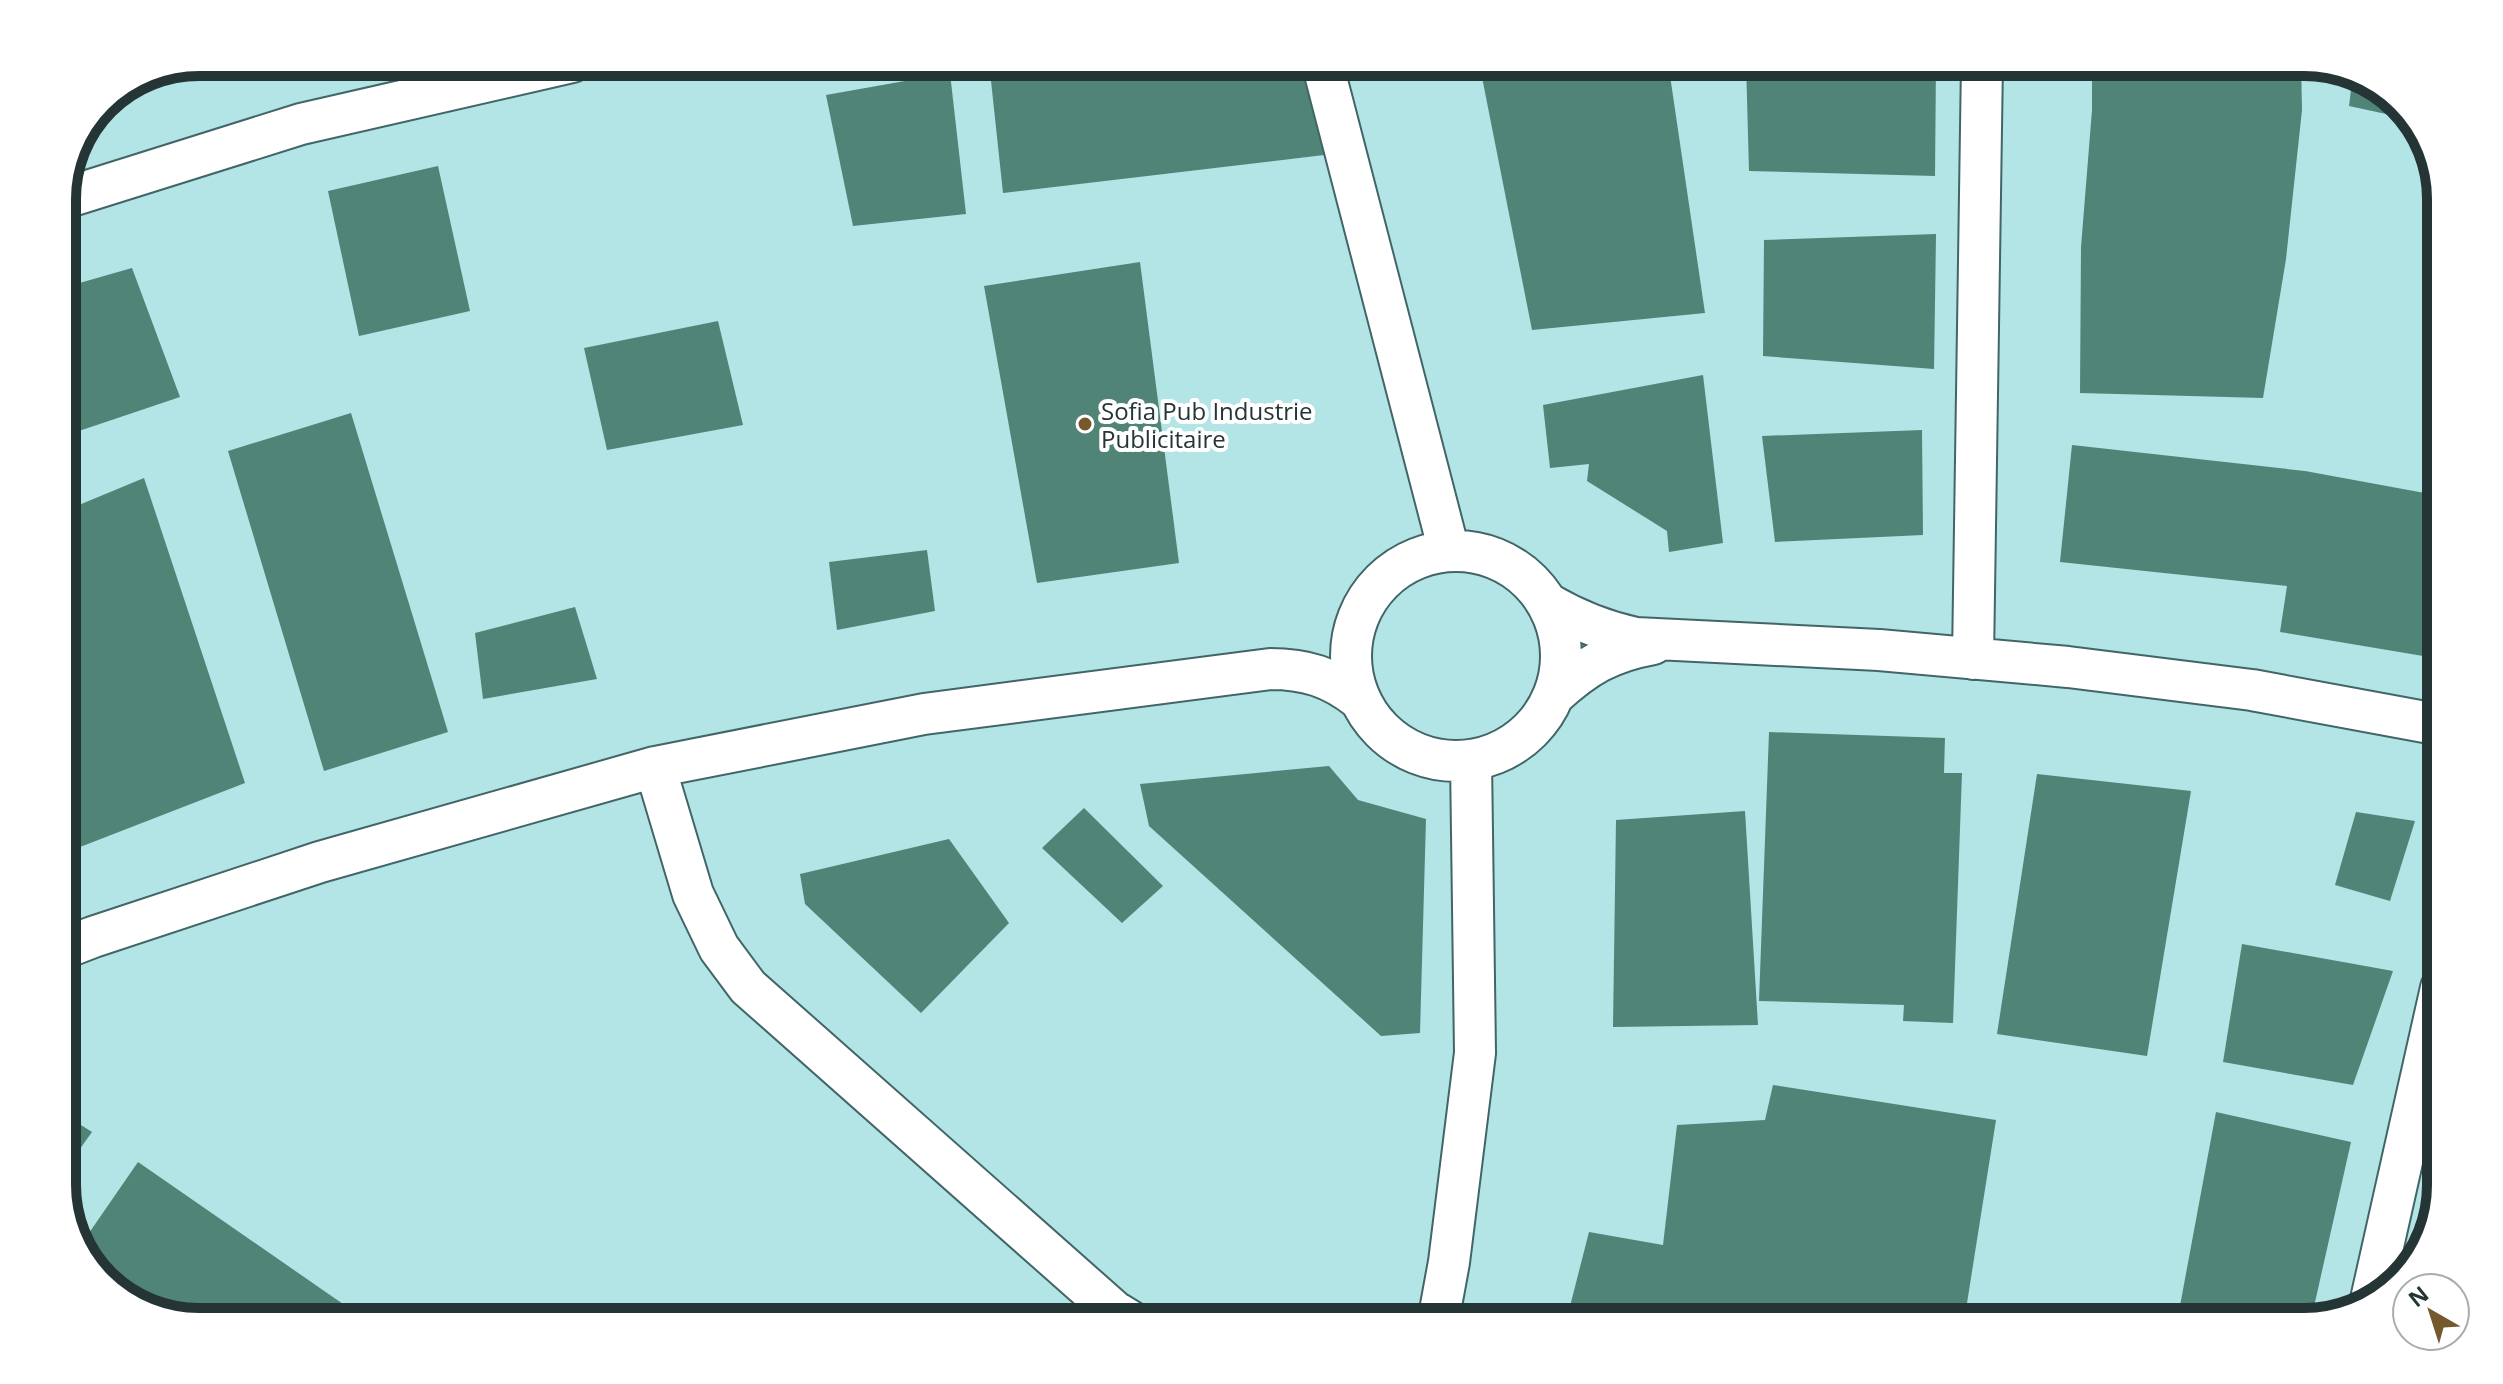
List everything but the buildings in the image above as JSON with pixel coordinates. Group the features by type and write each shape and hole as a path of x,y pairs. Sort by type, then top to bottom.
{"street":[{"path":"76,195 301,124 511,76"},
{"path":"1326,76 1449,551"},
{"path":"1973,659 1982,76"},
{"path":"76,944 320,862 655,767 924,714 1270,669 1295,669 1318,674 1340,684 1359,699 1378,727 1405,748 1437,760 1471,760 1498,752 1521,738 1540,719 1554,695 1560,672 1561,648 1557,624 1547,603 1529,580 1506,563 1478,553 1449,551 1420,557 1394,571 1373,591 1358,617 1351,644 1352,671 1359,699"},
{"path":"1547,603 1605,631 1636,638 1879,650 2068,667 2252,690 2427,722"},
{"path":"1270,669 1315,649 1358,617"},
{"path":"1554,695 1583,669 1608,657 1669,641"},
{"path":"1441,1308 1475,1053 1471,760"},
{"path":"655,767 693,894 719,948 748,987 1111,1308"},
{"path":"2374,1286 2427,1050"}],"shaded area":[{"path":"199,76 2304,76 2336,80 2358,89 2385,107 2406,131 2420,160 2427,191 2427,1185 2425,1209 2414,1239 2391,1272 2379,1283 2336,1304 2304,1308 199,1308 167,1304 145,1295 118,1277 97,1253 83,1224 76,1193 76,191 80,167 101,124 118,107 152,85 175,78"}],"place":[{"name":"Sofia Pub Industrie Publicitaire","path":"1085,424"}]}
